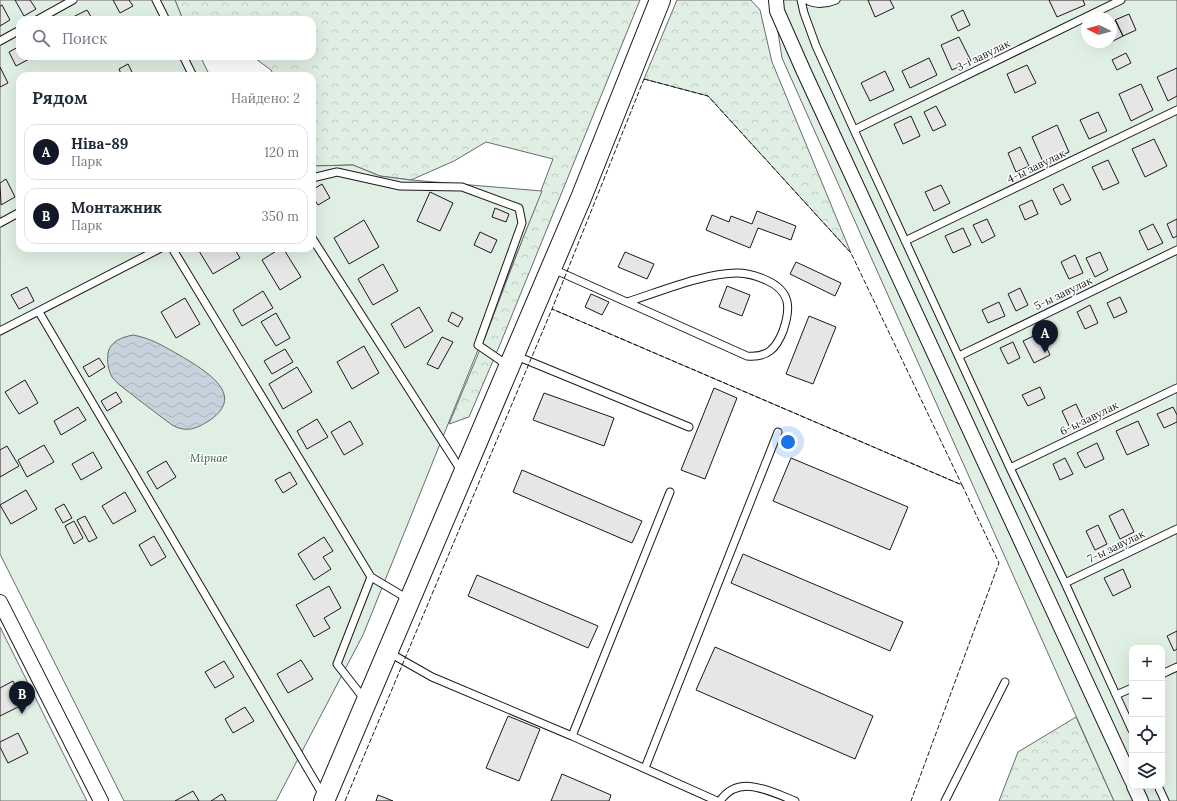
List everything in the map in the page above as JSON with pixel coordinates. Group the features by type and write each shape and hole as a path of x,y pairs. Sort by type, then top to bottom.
{"street":[{"path":"325,800 551,269 660,0"},
{"path":"775,4 804,72 1129,775"},
{"path":"0,602 101,801"},
{"path":"1135,789 1141,801"}],"lane":[{"path":"44,16 73,0"},
{"path":"156,0 164,16"},
{"path":"801,0 814,40 854,130 1129,723"},
{"path":"807,0 822,4 836,0"},
{"name":"3-і завулак","path":"854,130 1122,0"},
{"path":"0,41 16,32"},
{"path":"185,60 191,72"},
{"name":"4-ы завулак","path":"905,241 1177,110"},
{"path":"316,177 337,172 400,186 462,188 519,208 522,223 478,346 500,360 511,362 689,428"},
{"path":"0,223 16,214"},
{"path":"316,244 464,475"},
{"name":"5-ы завулак","path":"959,356 1177,250"},
{"path":"0,331 153,252"},
{"path":"174,252 372,577 410,600"},
{"path":"551,269 740,354 755,357 763,356 776,346 786,321 788,308 786,296 777,286 763,278 736,273 702,278 627,302"},
{"path":"38,312 325,800"},
{"name":"6-ы завулак","path":"1010,468 1177,388"},
{"path":"645,768 778,432"},
{"path":"572,736 670,492"},
{"name":"7-ы завулак","path":"1065,583 1177,529"},
{"path":"367,702 337,664 372,577"},
{"path":"388,652 432,677 572,736 717,801"},
{"path":"1165,673 1177,667"},
{"path":"945,801 1005,682"},
{"path":"1116,695 1129,689"},
{"path":"720,801 728,791 734,788 748,786 763,789 795,801"},
{"path":"1159,789 1165,801"}],"green space":[{"name":"Мірнае","path":"0,0 175,0 181,16 16,16 16,60 202,60 208,72 16,72 16,252 316,252 316,166 353,165 380,176 542,191 363,635 276,801 124,801 0,554"},
{"path":"175,0 640,0 469,417 449,424 486,335 553,159 486,142 454,161 411,180 380,176 353,165 316,166 316,72 272,72 257,60 316,60 316,16 181,16"},
{"path":"677,0 751,0 760,10 772,62 851,253 708,96 644,79"},
{"path":"773,0 1177,0 1177,801 1114,801 782,58"},
{"path":"0,627 87,801 0,801"},
{"path":"1076,717 1114,801 999,801 1018,752"}],"water":[{"path":"133,335 146,338 164,346 202,369 211,377 219,385 224,394 224,403 219,412 198,427 181,429 172,425 117,383 112,377 109,369 109,349 111,345 118,340"}],"building":[{"path":"15,0 30,0 36,9 24,16"},
{"path":"113,0 129,0 133,6 120,13"},
{"path":"868,0 890,0 894,8 875,17"},
{"path":"1049,0 1083,0 1085,5 1057,17"},
{"path":"2,5 10,20 0,26 0,6"},
{"path":"87,10 91,16 75,16"},
{"path":"963,10 970,25 958,31 951,16"},
{"path":"1129,14 1136,30 1123,36 1117,24 1117,19"},
{"path":"1117,23 1123,36 1117,39"},
{"path":"959,37 971,61 952,70 941,45"},
{"path":"16,48 16,60 27,60 16,66 9,52"},
{"path":"1126,53 1131,63 1117,70 1112,60"},
{"path":"929,58 937,75 910,88 902,71"},
{"path":"128,64 132,72 120,72 119,69"},
{"path":"1027,65 1036,83 1015,93 1007,74"},
{"path":"0,67 8,83 0,87"},
{"path":"1177,68 1177,96 1168,101 1157,77"},
{"path":"885,71 894,90 870,101 861,83"},
{"path":"1141,84 1153,110 1131,121 1119,94"},
{"path":"936,106 946,125 933,131 924,112"},
{"path":"1098,112 1107,131 1089,139 1080,120"},
{"path":"911,116 920,136 903,144 894,124"},
{"path":"1057,125 1069,152 1044,164 1032,137"},
{"path":"1154,139 1167,166 1145,177 1132,149"},
{"path":"1020,147 1029,166 1016,172 1008,153"},
{"path":"1108,160 1119,183 1103,190 1092,167"},
{"path":"6,179 15,197 1,205 0,183"},
{"path":"322,184 330,198 318,205 316,202 316,188"},
{"path":"1063,184 1071,200 1061,205 1053,189"},
{"path":"941,185 950,203 934,211 925,192"},
{"path":"430,192 453,203 440,231 417,221"},
{"path":"1032,200 1038,214 1025,220 1019,206"},
{"path":"495,208 509,214 506,222 492,217"},
{"path":"757,211 796,226 791,240 758,228 750,248 706,230 712,215 729,222 731,216 752,224"},
{"path":"987,219 995,236 982,243 973,225"},
{"path":"1177,219 1177,236 1173,238 1167,224"},
{"path":"364,220 379,247 349,264 334,238"},
{"path":"1153,224 1163,243 1148,250 1139,231"},
{"path":"963,228 971,245 953,253 945,236"},
{"path":"480,232 497,240 491,253 474,245"},
{"path":"200,252 236,252 240,258 213,274"},
{"path":"275,252 285,252 301,277 280,290 262,260"},
{"path":"625,252 654,264 647,279 618,267"},
{"path":"1100,252 1108,270 1095,277 1086,258"},
{"path":"1075,255 1083,273 1069,279 1061,262"},
{"path":"796,262 841,283 835,296 790,274"},
{"path":"383,264 398,291 373,305 358,279"},
{"path":"727,286 750,295 742,316 719,307"},
{"path":"27,287 34,301 19,309 11,295"},
{"path":"1020,288 1028,305 1016,311 1008,294"},
{"path":"263,291 273,308 242,326 233,310"},
{"path":"591,294 609,302 602,315 585,307"},
{"path":"1120,297 1127,312 1114,318 1107,303"},
{"path":"185,298 200,324 176,338 161,312"},
{"path":"999,302 1005,316 988,323 982,310"},
{"path":"1090,305 1098,323 1085,329 1077,312"},
{"path":"419,307 433,331 405,348 391,324"},
{"path":"452,312 463,318 458,327 448,321"},
{"path":"276,313 290,338 276,346 261,322"},
{"path":"809,316 836,327 813,384 786,374"},
{"path":"1040,333 1050,355 1034,363 1023,341"},
{"path":"442,337 453,342 438,369 427,364"},
{"path":"1013,342 1020,358 1008,364 1000,348"},
{"path":"364,346 379,373 352,389 337,362"},
{"path":"285,349 293,362 272,374 264,361"},
{"path":"99,358 105,367 89,377 83,367"},
{"path":"297,367 312,392 283,409 269,384"},
{"path":"25,380 38,403 19,414 5,392"},
{"path":"1040,387 1045,398 1028,406 1022,395"},
{"path":"714,388 737,398 705,479 681,470"},
{"path":"116,392 122,402 107,411 101,401"},
{"path":"544,393 614,418 604,446 533,420"},
{"path":"1076,404 1084,421 1070,428 1062,411"},
{"path":"78,407 86,420 61,435 54,421"},
{"path":"1173,407 1177,415 1177,422 1164,428 1157,414"},
{"path":"317,419 328,437 307,449 297,431"},
{"path":"350,421 363,444 344,455 331,432"},
{"path":"1138,421 1149,445 1127,455 1116,431"},
{"path":"1097,443 1104,459 1085,468 1077,453"},
{"path":"44,445 54,462 27,477 18,460"},
{"path":"7,446 19,466 0,477 0,450"},
{"path":"93,452 102,468 81,480 72,464"},
{"path":"791,458 908,507 890,550 773,501"},
{"path":"1065,458 1073,474 1060,480 1053,464"},
{"path":"166,461 176,477 157,489 147,472"},
{"path":"522,470 642,521 632,543 513,492"},
{"path":"290,472 297,484 283,493 275,480"},
{"path":"26,490 37,509 11,524 0,505"},
{"path":"125,492 136,511 113,524 102,506"},
{"path":"64,504 72,518 63,523 55,509"},
{"path":"1123,509 1134,532 1120,539 1109,516"},
{"path":"85,516 97,538 89,542 77,520"},
{"path":"74,521 83,538 74,544 65,526"},
{"path":"1098,525 1107,544 1095,550 1086,531"},
{"path":"154,536 166,557 151,566 139,545"},
{"path":"324,537 333,551 323,557 331,569 314,580 298,554"},
{"path":"743,554 903,622 890,651 731,583"},
{"path":"1123,569 1131,587 1113,596 1104,578"},
{"path":"477,575 598,626 588,648 468,596"},
{"path":"329,586 341,608 324,618 330,628 314,637 296,605"},
{"path":"1177,631 1177,649 1174,651 1167,636"},
{"path":"715,647 873,716 855,759 696,690"},
{"path":"301,660 313,679 288,693 277,674"},
{"path":"224,661 234,677 215,688 205,672"},
{"path":"13,681 24,704 0,716 0,688"},
{"path":"245,707 254,721 233,733 225,719"},
{"path":"508,716 540,729 519,781 486,768"},
{"path":"18,733 28,753 8,763 0,747 0,742"},
{"path":"562,774 611,795 609,801 551,801"},
{"path":"193,791 199,801 175,801"},
{"path":"222,794 226,801 211,801"},
{"path":"378,795 393,801 376,801"}],"fence":[{"path":"644,79 708,96 851,253 962,485 552,309 644,79"},
{"path":"345,801 552,309 962,485 999,563 911,801"}],"place":[{"name":"Ніва-89","path":"1045,353"},
{"name":"Монтажник","path":"22,714"}]}
